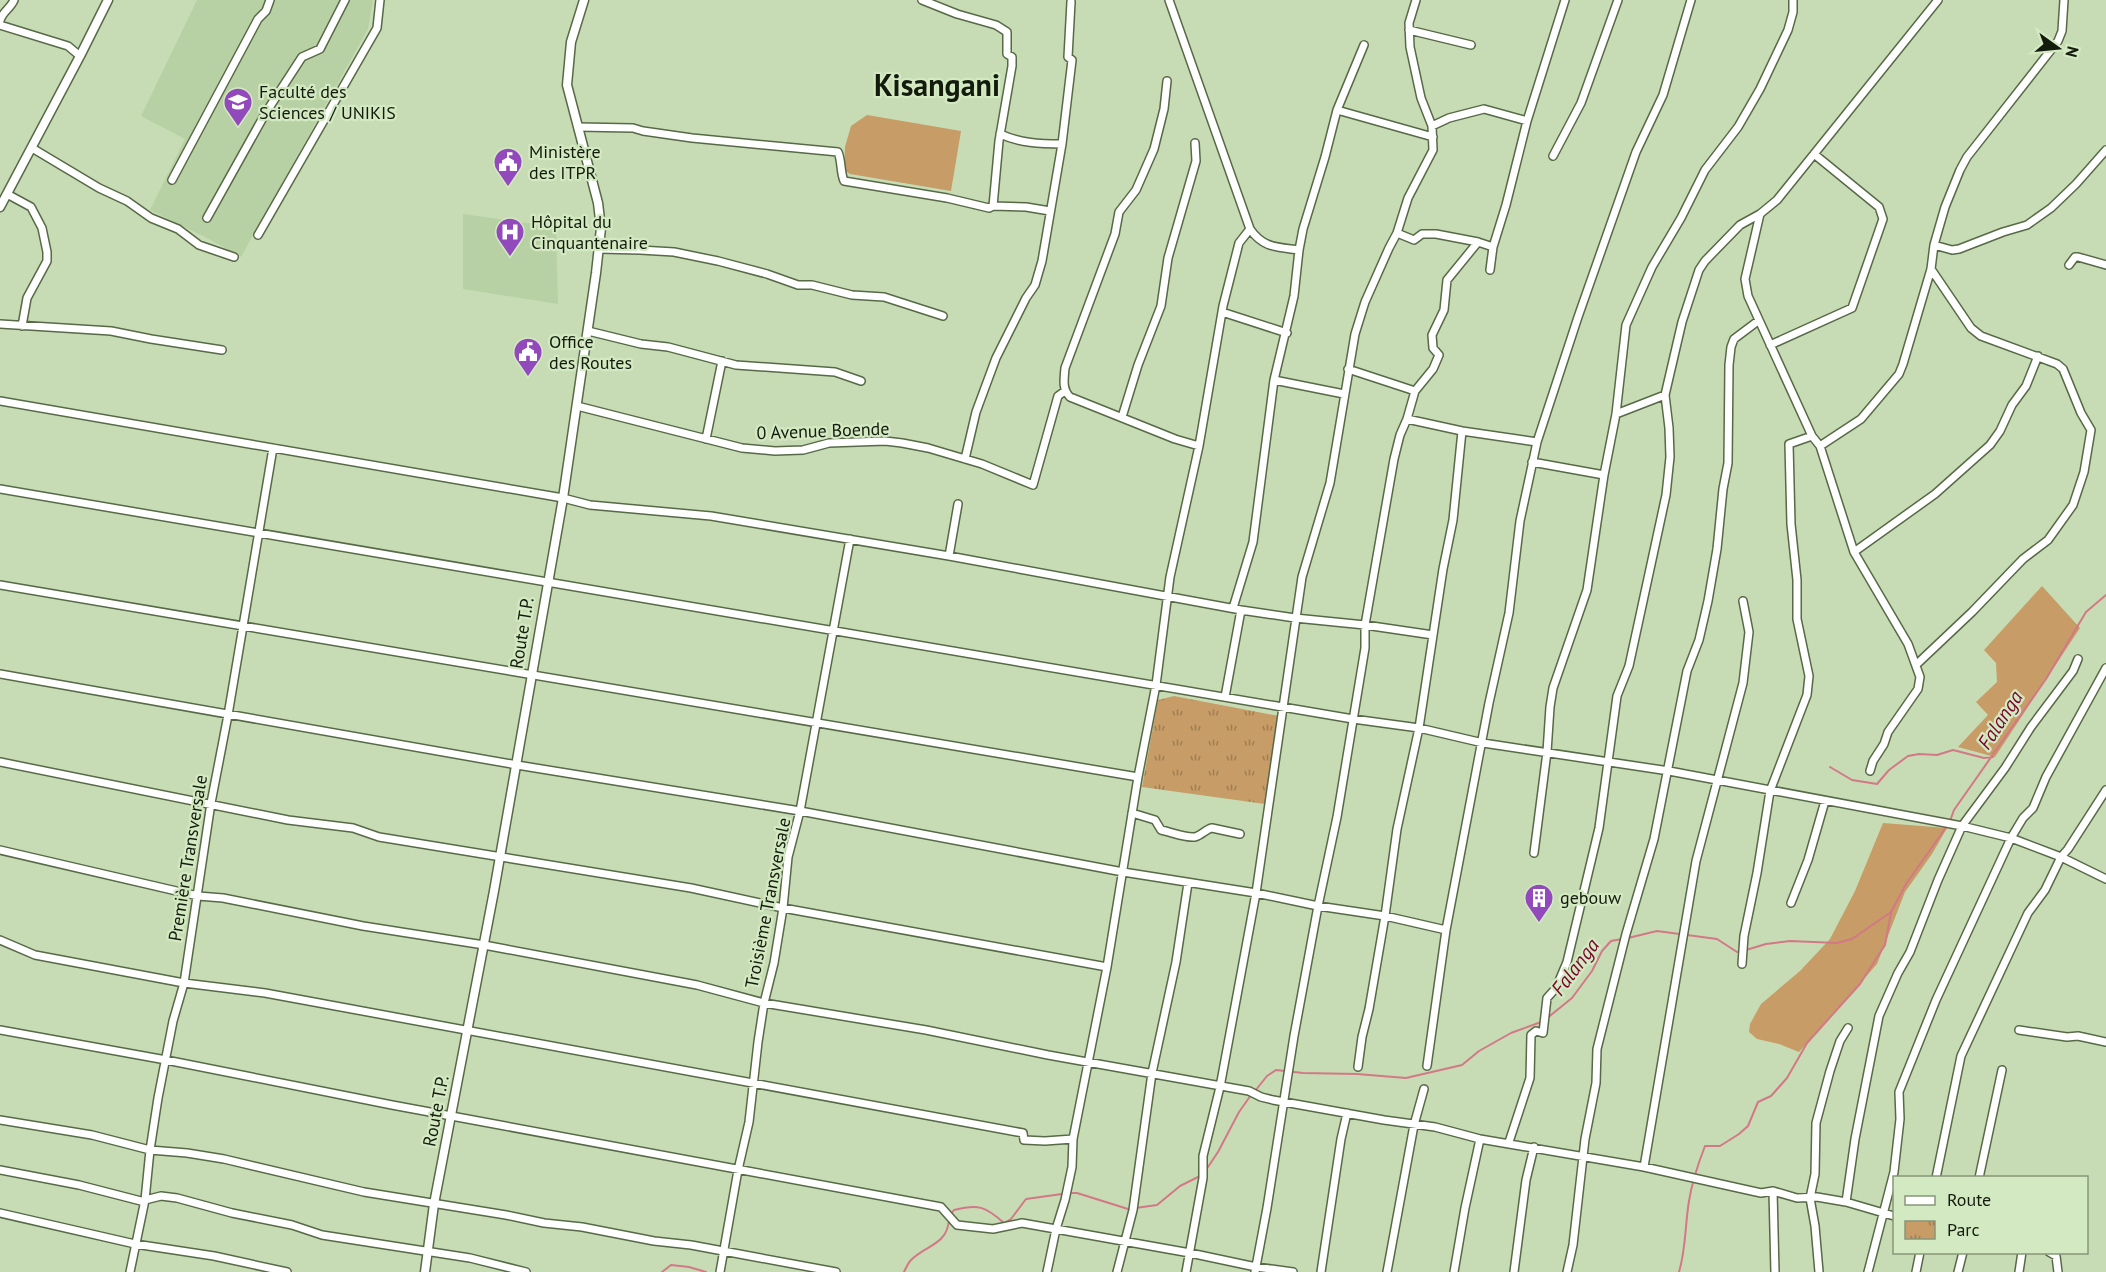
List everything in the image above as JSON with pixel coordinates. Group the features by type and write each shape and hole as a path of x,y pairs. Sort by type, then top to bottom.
{"street":[{"path":"0,21 14,0"},
{"path":"0,207 108,0"},
{"path":"172,180 258,19 267,11 270,0"},
{"path":"207,218 270,106 302,57 320,49 345,0"},
{"path":"258,235 377,28 380,0"},
{"name":"Route T.P.","path":"425,1272 434,1204 517,765 563,498 599,249 601,228 598,203 567,85 571,42 584,0"},
{"path":"922,0 957,14 996,25 1007,32 1007,54 1012,57 1012,66 1000,134 993,206"},
{"path":"1169,0 1250,229 1263,244 1299,250"},
{"path":"1186,1272 1203,1178 1203,1156 1220,1088 1256,893 1295,618 1308,555 1330,483 1355,334 1365,302 1397,233 1408,198 1433,150 1432,126 1414,71 1409,30 1416,0"},
{"path":"1490,270 1493,247 1527,121 1565,0"},
{"path":"1553,156 1581,103 1618,0"},
{"path":"1427,1066 1446,930 1509,613 1520,521 1532,462 1578,316 1636,152 1666,86 1691,0"},
{"path":"1534,854 1547,753 1550,707 1554,688 1587,590 1604,475 1616,414 1626,325 1652,267 1681,218 1705,170 1738,127 1760,89 1788,30 1793,12 1793,0"},
{"path":"1509,1142 1530,1078 1531,1035 1536,1031 1543,1033 1547,998 1556,988 1567,962 1599,828 1617,696 1629,666 1666,495 1670,457 1665,395 1683,322 1700,270 1717,247 1740,225 1760,214 1777,200 1938,0"},
{"path":"1820,446 1861,419 1899,374 1952,188 1967,157 2058,41 2062,31 2064,0"},
{"path":"965,459 976,412 996,358 1026,298 1035,285 1042,261 1062,144 1071,72 1072,60 1068,57 1067,43 1071,2"},
{"path":"0,25 68,45 80,56"},
{"path":"1409,30 1471,45"},
{"path":"1225,697 1237,609 1253,542 1274,380 1287,333 1299,250 1337,110 1364,45"},
{"path":"1167,81 1164,109 1154,149 1136,190 1117,217 1114,234 1065,368 1065,391 1070,397 1146,428 1199,446"},
{"path":"1432,126 1449,118 1484,109 1527,121"},
{"path":"1337,110 1433,138"},
{"path":"578,128 633,128 692,138 838,152 841,161 840,172 844,182 947,198 989,208 993,206 1026,207 1050,211"},
{"path":"1000,134 1014,141 1062,144"},
{"path":"1122,417 1138,365 1161,306 1168,258 1196,161 1195,143"},
{"path":"32,148 99,188 127,201 151,218 178,229 199,245 234,257"},
{"path":"1934,245 1952,250 1959,249 2026,225 2051,208 2106,150"},
{"path":"1770,345 1852,308 1883,219 1879,207 1814,154"},
{"path":"7,194 30,207 42,228 47,252 47,261 27,298 22,326"},
{"path":"1760,214 1745,279 1748,296 1812,436 1820,446 1854,552 1908,644 1920,677 1918,689 1888,732 1870,771"},
{"path":"1047,1272 1072,1167 1073,1139 1107,967 1138,777 1156,686 1167,596 1199,446 1222,312 1239,243 1250,229"},
{"path":"1397,233 1414,240 1422,234 1436,234 1493,247"},
{"path":"1256,1270 1318,906 1337,817 1365,648 1365,625 1394,459 1415,391 1433,369 1438,355 1433,348 1432,335 1444,310 1447,280 1479,243"},
{"path":"599,249 674,252 767,274 798,285 812,285 852,295 884,297 943,316"},
{"path":"2069,266 2075,257 2106,265"},
{"path":"1917,664 2023,559 2048,540 2073,505 2084,472 2091,430 2062,369 2057,364 2038,356 1981,336 1971,328 1931,268"},
{"path":"1222,312 1287,333"},
{"path":"1567,1272 1573,1245 1583,1156 1596,1083 1597,1049 1625,938 1654,839 1687,671 1700,640 1717,549 1728,463 1731,346 1734,339 1758,321"},
{"path":"0,324 111,331 222,350"},
{"path":"588,331 641,344 668,347 736,365 835,372 861,381"},
{"path":"1854,552 1935,494 1990,445 2000,431 2012,405 2026,386 2038,356"},
{"path":"706,439 722,361"},
{"path":"1348,369 1415,391"},
{"path":"1274,380 1344,394"},
{"name":"0 Avenue Boende","path":"577,406 742,448 775,451 803,450 829,443 885,441 928,448 965,459 1033,485 1058,396 1065,391"},
{"path":"1616,414 1665,395"},
{"path":"0,401 563,498 590,505 711,516 949,556 1237,609 1433,634"},
{"path":"1407,419 1462,431 1537,442"},
{"path":"1358,1067 1385,916 1397,829 1419,728 1453,520 1462,431"},
{"path":"1742,964 1743,946 1770,791 1807,695 1809,676 1797,619 1789,444 1812,436"},
{"name":"Première Transversale","path":"130,1272 145,1200 150,1150 173,1021 184,983 211,803 260,533 273,448"},
{"path":"1532,462 1604,475"},
{"path":"0,489 1156,686 1419,728 1482,743 1669,771 1945,823 2012,838 2061,857 2106,879"},
{"path":"949,556 958,504"},
{"name":"Troisième Transversale","path":"720,1272 749,1122 764,1003 774,963 788,857 800,811 850,539"},
{"path":"0,585 1138,777"},
{"path":"1644,1167 1696,861 1743,683 1749,632 1743,601"},
{"path":"1846,1202 1855,1139 1879,1016 1910,952 1959,826 2005,768 2031,727 2073,670 2078,659"},
{"path":"1893,1176 1900,1119 1899,1092 1907,1069 1936,1000 2012,838 2023,818 2033,808 2046,777 2106,668"},
{"path":"0,675 517,765 800,811 1123,872 1385,916 1446,930"},
{"path":"0,762 288,820 353,828 379,837 692,888 783,908 1107,967"},
{"path":"1936,1176 1961,1056 2028,913 2045,890 2061,857 2106,790"},
{"path":"1791,903 1808,860 1825,801"},
{"path":"1132,813 1155,820 1161,830 1187,836 1196,837 1209,828 1240,834"},
{"path":"0,850 198,896 223,898 363,926 484,945 698,985 764,1003 926,1030 1048,1056 1088,1061 1220,1088 1249,1091 1261,1097 1284,1102 1435,1127 1480,1139 1509,1142 1644,1167 1761,1192 1773,1191 1797,1198 1846,1202 1893,1216"},
{"path":"1117,1272 1133,1207 1152,1073 1176,962 1188,883"},
{"path":"0,940 35,955 184,983 265,993 883,1106 1023,1133 1024,1140 1045,1142 1073,1139"},
{"path":"1819,1272 1810,1198 1815,1174 1816,1123 1840,1041 1848,1028"},
{"path":"0,1030 941,1207 957,1225 993,1229 1022,1223 1190,1253 1256,1270 1293,1272"},
{"path":"2019,1030 2067,1037 2078,1036 2106,1042"},
{"path":"1979,1176 2002,1070"},
{"path":"1387,1272 1414,1125 1424,1089"},
{"path":"1322,1272 1341,1138 1347,1113"},
{"path":"0,1120 92,1135 150,1150 224,1159 364,1192 544,1223 582,1227 654,1241 692,1245 836,1272"},
{"path":"1454,1272 1480,1139"},
{"path":"1515,1272 1526,1180 1534,1147"},
{"path":"0,1170 79,1185 141,1201 161,1196 169,1197 292,1225 322,1235 470,1258 526,1272"},
{"path":"1868,1272 1893,1176"},
{"path":"1773,1191 1775,1272"},
{"path":"0,1213 135,1244 214,1256 287,1272"},
{"path":"1916,1272 1920,1254"},
{"path":"1958,1272 1962,1254"},
{"path":"2019,1272 2022,1254"},
{"path":"2052,1254 2056,1256 2058,1272"}],"shaded area":[{"name":"Faculté des Sciences / UNIKIS","path":"197,0 373,0 368,29 241,257 150,210 185,139 141,116"},
{"name":"Hôpital du Cinquantenaire","path":"463,214 556,227 558,304 463,289"}],"green space":[{"path":"867,115 961,131 951,191 850,174 844,170 845,147 851,126"},
{"path":"2042,586 2080,628 1995,757 1958,747 1988,715 1976,702 1997,682 1996,663 1984,650"},
{"path":"1174,696 1279,716 1265,804 1142,787 1158,700"},
{"path":"1883,823 1947,828 1905,892 1877,964 1799,1052 1757,1039 1749,1032 1750,1024 1761,1004 1800,971 1830,939 1855,891"}],"waterway":[{"name":"Falanga","path":"1950,821 1954,810 2046,679 2086,612 2106,595"},
{"path":"1830,767 1852,780 1877,784 1889,770 1908,756 1937,755 1953,750 1984,758 1993,757"},
{"name":"Falanga","path":"1746,950 1766,944 1790,941 1837,943 1852,939 1891,912 1906,884 1947,826"},
{"path":"1679,1272 1690,1194 1705,1146 1720,1146 1739,1134 1748,1126 1758,1102 1771,1096 1787,1078 1807,1043 1860,984 1885,945 1891,913"},
{"name":"Falanga","path":"1628,938 1657,931 1717,939 1737,952 1741,951"},
{"name":"Falanga","path":"1546,1019 1572,998 1611,941 1622,939"},
{"name":"Falanga","path":"1255,1091 1267,1076 1276,1070 1406,1078 1462,1065 1479,1051 1511,1033 1541,1022"},
{"name":"Falanga","path":"1206,1170 1251,1095"},
{"name":"Falanga","path":"1072,1193 1128,1209 1157,1205 1180,1186 1200,1176"},
{"name":"Falanga","path":"950,1215 954,1210 975,1207 992,1213 1004,1223 1011,1219 1026,1199 1062,1194"},
{"name":"Falanga","path":"904,1272 911,1260 940,1240 949,1220"},
{"name":"Falanga","path":"662,1272 671,1265 706,1272"}],"place":[{"name":"Faculté des Sciences / UNIKIS","path":"238,128"},
{"name":"Ministère des ITPR","path":"508,188"},
{"name":"Hôpital du Cinquantenaire","path":"510,258"},
{"name":"Office des Routes","path":"528,378"},
{"name":"gebouw","path":"1539,924"}],"district":[{"name":"Kisangani","path":"937,86"}]}
